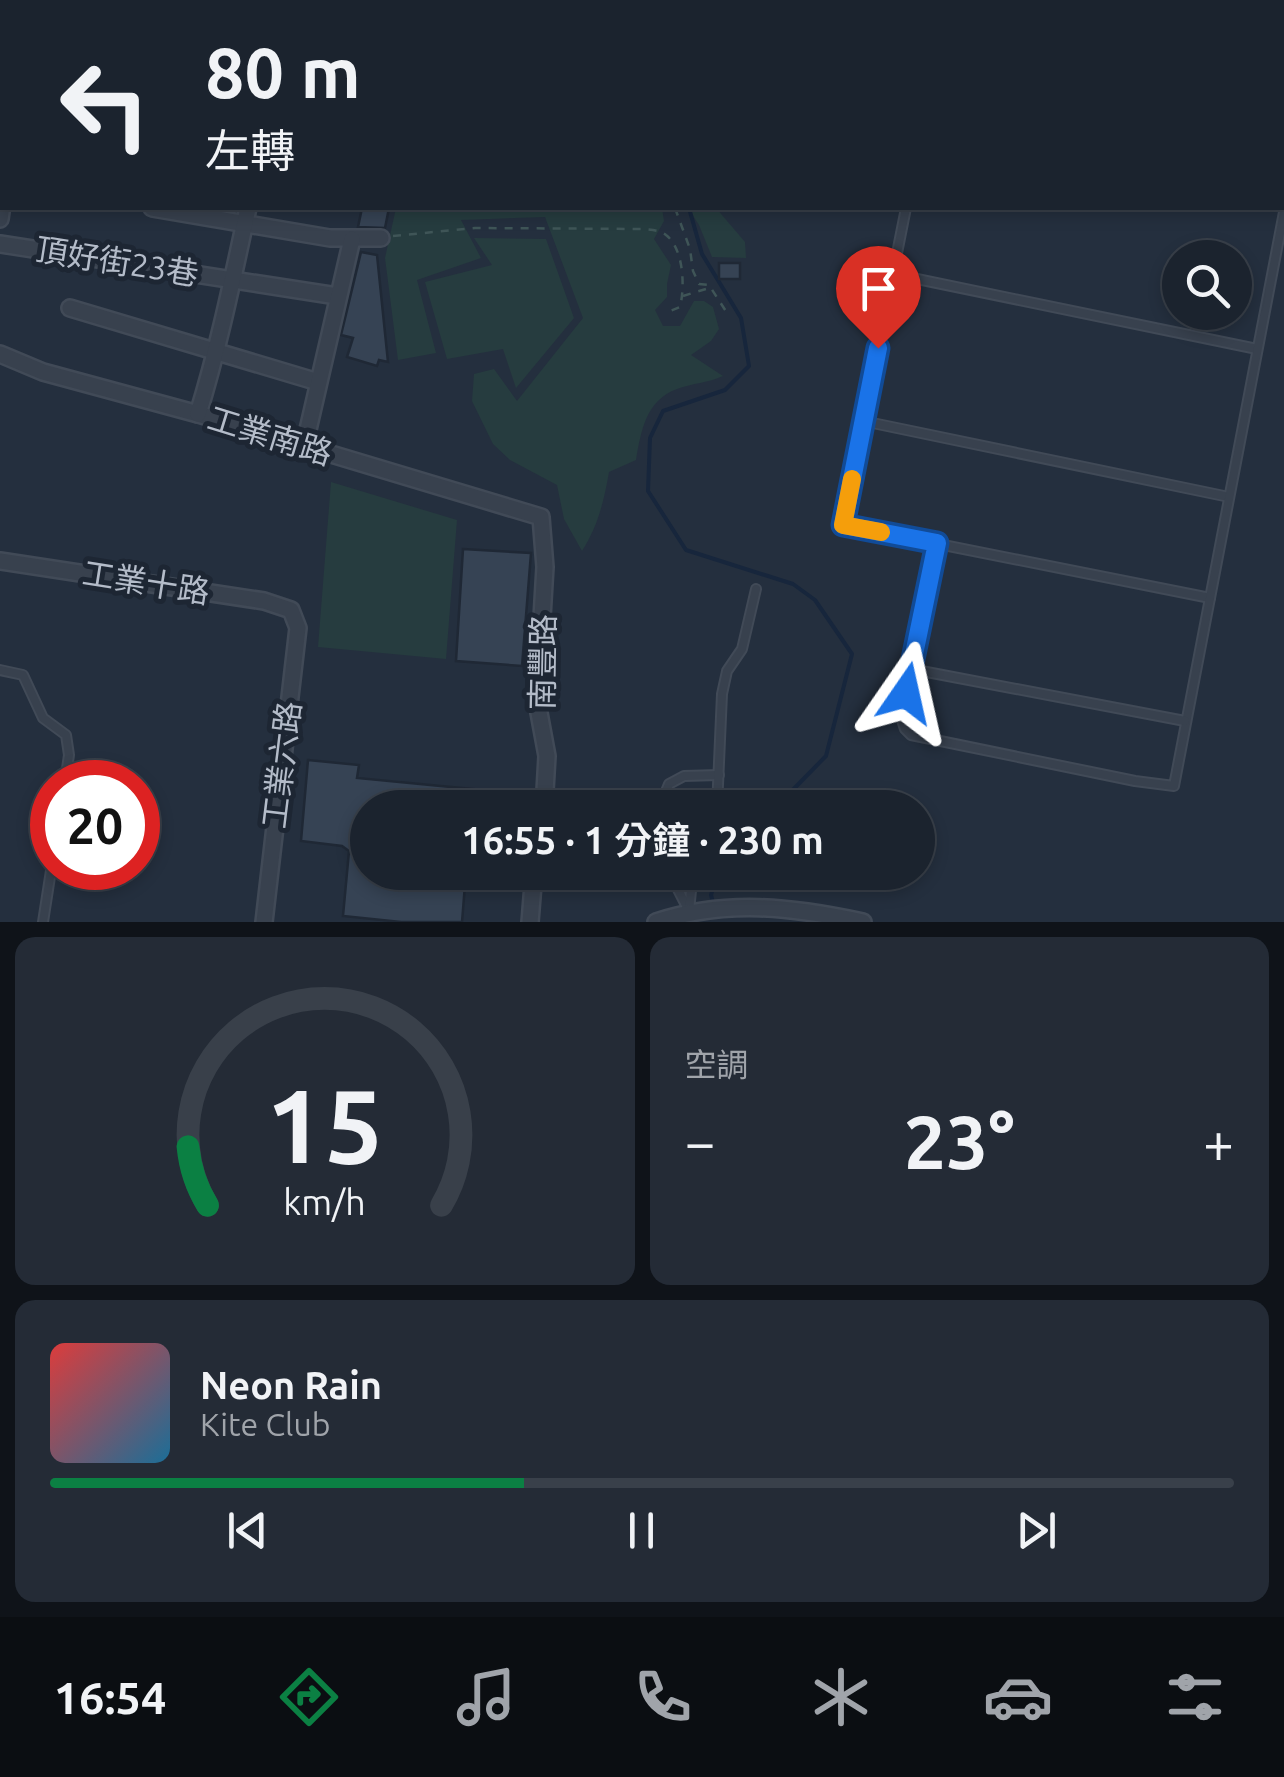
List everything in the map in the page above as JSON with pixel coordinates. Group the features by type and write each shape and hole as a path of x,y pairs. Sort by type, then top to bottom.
{"street":[{"path":"176,210 246,216 330,238 381,238"},
{"path":"198,414 217,352 246,216"},
{"path":"304,447 352,239"},
{"name":"頂好街23巷","path":"0,244 338,296"},
{"path":"70,308 318,382"},
{"name":"工業南路","path":"0,354 43,372 198,414 541,517"},
{"name":"南豐路","path":"541,517 545,566 537,702 547,756 545,790"},
{"name":"工業十路","path":"0,561 264,601 290,610"},
{"name":"工業六路","path":"264,922 298,628 290,610"},
{"path":"530,922 533,890"},
{"path":"656,922 690,911 738,907 804,910 863,922"}],"lane":[{"path":"906,210 843,525 1210,598"},
{"path":"937,543 901,717 906,730 911,735 1174,786 1284,212"},
{"path":"893,274 1257,349"},
{"path":"863,422 1229,496"},
{"path":"718,790 722,694 727,671 742,649 756,589"},
{"path":"911,669 1186,720"},
{"path":"0,670 22,675 43,718 66,736 69,760"},
{"path":"666,790 669,784 684,776 719,775"},
{"path":"44,922 48,890"},
{"path":"679,890 690,911"},
{"path":"690,911 691,890"}],"path":[{"path":"676,210 699,284 710,288 730,316"},
{"path":"381,238 476,228 642,228 663,232 673,243 681,266 683,296 680,307 668,312"},
{"path":"683,296 710,288"}],"green space":[{"path":"396,210 662,210 664,221 654,239 671,265 667,297 655,310 663,326 680,326 694,301 704,301 713,307 719,329 711,341 691,355 723,376 677,389 658,401 643,428 636,460 609,472 600,513 582,551 564,519 557,485 510,460 493,444 472,401 474,374 494,369 517,401 583,318 545,217 461,220 481,258 417,280 436,353 398,360 385,258"},
{"path":"689,210 718,210 745,242 746,258 712,257"},
{"path":"474,238 546,239 574,318 516,388 503,349 447,359 425,282 492,265"},
{"path":"331,482 457,520 446,659 318,647"}],"building":[{"path":"362,210 389,210 385,228 358,227"},
{"path":"361,252 377,255 388,362 379,360 377,366 347,357 353,338 341,335"},
{"path":"719,263 740,263 740,279 719,279"},
{"path":"463,549 531,553 522,666 456,661"},
{"path":"308,760 359,765 357,778 482,790 350,790 350,890 465,890 462,922 401,922 343,916 349,851 342,846 301,841"}],"waterway":[{"path":"690,210 702,254 741,318 749,366 725,390 663,411 650,438 648,491 686,550 793,584 815,600 852,654 826,756 793,790"},
{"path":"713,890 714,906"}],"slow traffic":[{"path":"852,479 843,525 881,532"}],"route":[{"path":"878,348 843,525 937,543 906,693"}]}
